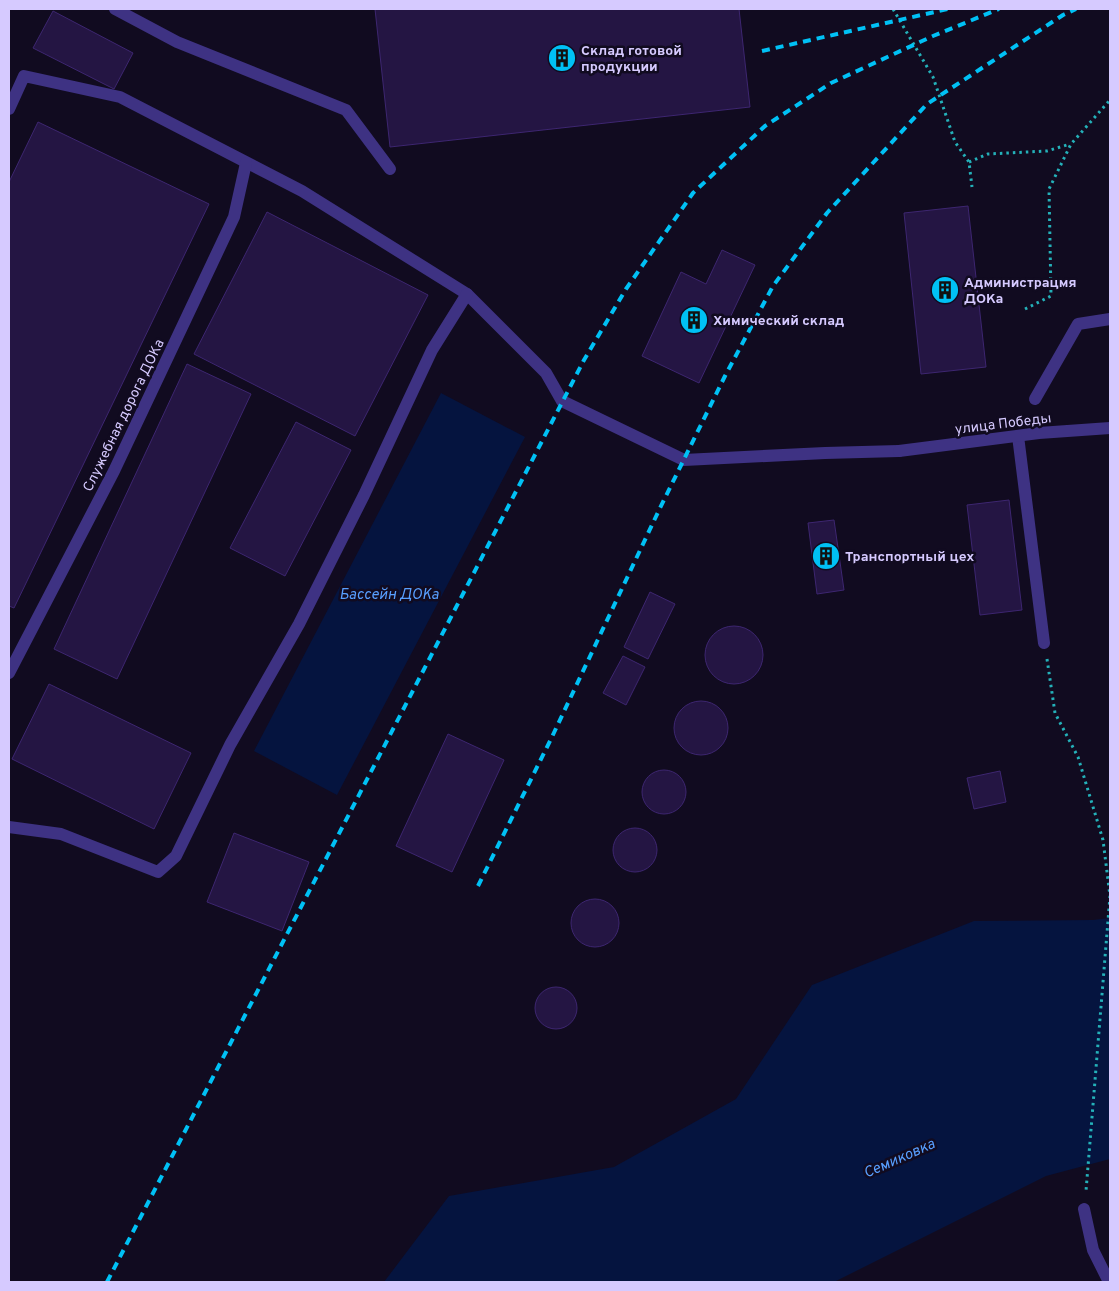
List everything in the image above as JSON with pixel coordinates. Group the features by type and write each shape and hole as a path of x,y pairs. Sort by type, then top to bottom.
{"street":[{"path":"115,9 177,42 346,110 390,169"},
{"name":"улица Победы","path":"9,110 24,76 120,97 302,191 467,294 546,373 562,401 684,460 899,451 1018,436 1110,428"},
{"name":"Служебная дорога ДОКа","path":"9,673 114,471 234,217 246,163"},
{"path":"9,827 61,834 158,872 176,856 230,745 299,624 364,495 432,350 467,294"},
{"path":"1036,399 1078,324 1110,319"},
{"path":"1018,436 1044,643"},
{"path":"1084,1209 1093,1250 1109,1282"}],"path":[{"path":"894,9 933,77 955,142 969,162 972,187"},
{"path":"1025,309 1052,296 1049,189 1071,144 1110,100"},
{"path":"969,162 988,154 1047,151 1071,144"},
{"path":"1044,643 1055,713 1078,757 1103,840 1110,896 1084,1209"}],"water":[{"name":"Бассейн ДОКа","path":"441,393 525,437 337,795 254,751"},
{"name":"Семиковка","path":"1110,918 1110,1159 1046,1176 834,1282 384,1282 449,1196 614,1167 736,1099 812,985 974,921 1093,920"}],"building":[{"name":"Склад готовой продукции","path":"375,9 739,9 750,107 390,147"},
{"path":"53,11 133,53 114,89 33,48"},
{"path":"38,122 209,204 14,608 9,606 9,182"},
{"name":"Администрацмя ДОКа","path":"968,206 986,367 921,374 904,213"},
{"path":"267,212 428,295 355,436 194,354"},
{"name":"Химический склад","path":"722,250 755,265 699,383 642,356 681,272 706,284"},
{"path":"187,364 251,394 117,679 54,649"},
{"path":"296,422 351,450 285,576 230,548"},
{"path":"1009,500 1022,610 980,615 967,505"},
{"name":"Транспортный цех","path":"834,520 844,590 817,594 808,523"},
{"path":"650,592 675,604 648,659 624,647"},
{"path":"734,626 745,628 758,639 763,655 761,666 750,679 734,684 723,682 710,671 705,655 707,644 718,631"},
{"path":"623,656 645,667 626,705 603,693"},
{"path":"49,684 191,753 154,829 12,759"},
{"path":"701,701 711,703 720,709 726,718 728,728 726,738 720,747 711,753 701,755 691,753 682,747 676,738 674,728 676,718 682,709 691,703"},
{"path":"448,734 504,760 452,872 396,846"},
{"path":"664,770 676,774 682,780 686,792 682,804 676,810 664,814 652,810 646,804 642,792 646,780 652,774"},
{"path":"1000,771 1006,802 974,809 967,778"},
{"path":"631,828 639,828 651,834 657,850 651,866 639,872 631,872 619,866 613,854 613,846 619,834"},
{"path":"234,833 309,862 282,931 207,902"},
{"path":"595,899 604,901 612,906 617,914 619,923 617,932 612,940 604,945 595,947 586,945 578,940 573,932 571,923 573,914 578,906 586,901"},
{"path":"560,987 568,990 574,996 577,1008 574,1020 568,1026 552,1029 544,1026 538,1020 535,1004 538,996 544,990"}],"railway":[{"path":"762,51 948,9"},
{"path":"107,1282 584,360 626,289 693,193 765,126 831,83 933,36 999,9"},
{"path":"478,886 551,739 660,508 725,376 773,286 827,213 927,104 1063,15 1076,9"}],"place":[{"name":"Склад готовой продукции","path":"562,58"},
{"name":"Администрацмя ДОКа","path":"945,290"},
{"name":"Химический склад","path":"694,320"},
{"name":"Транспортный цех","path":"826,556"}]}
